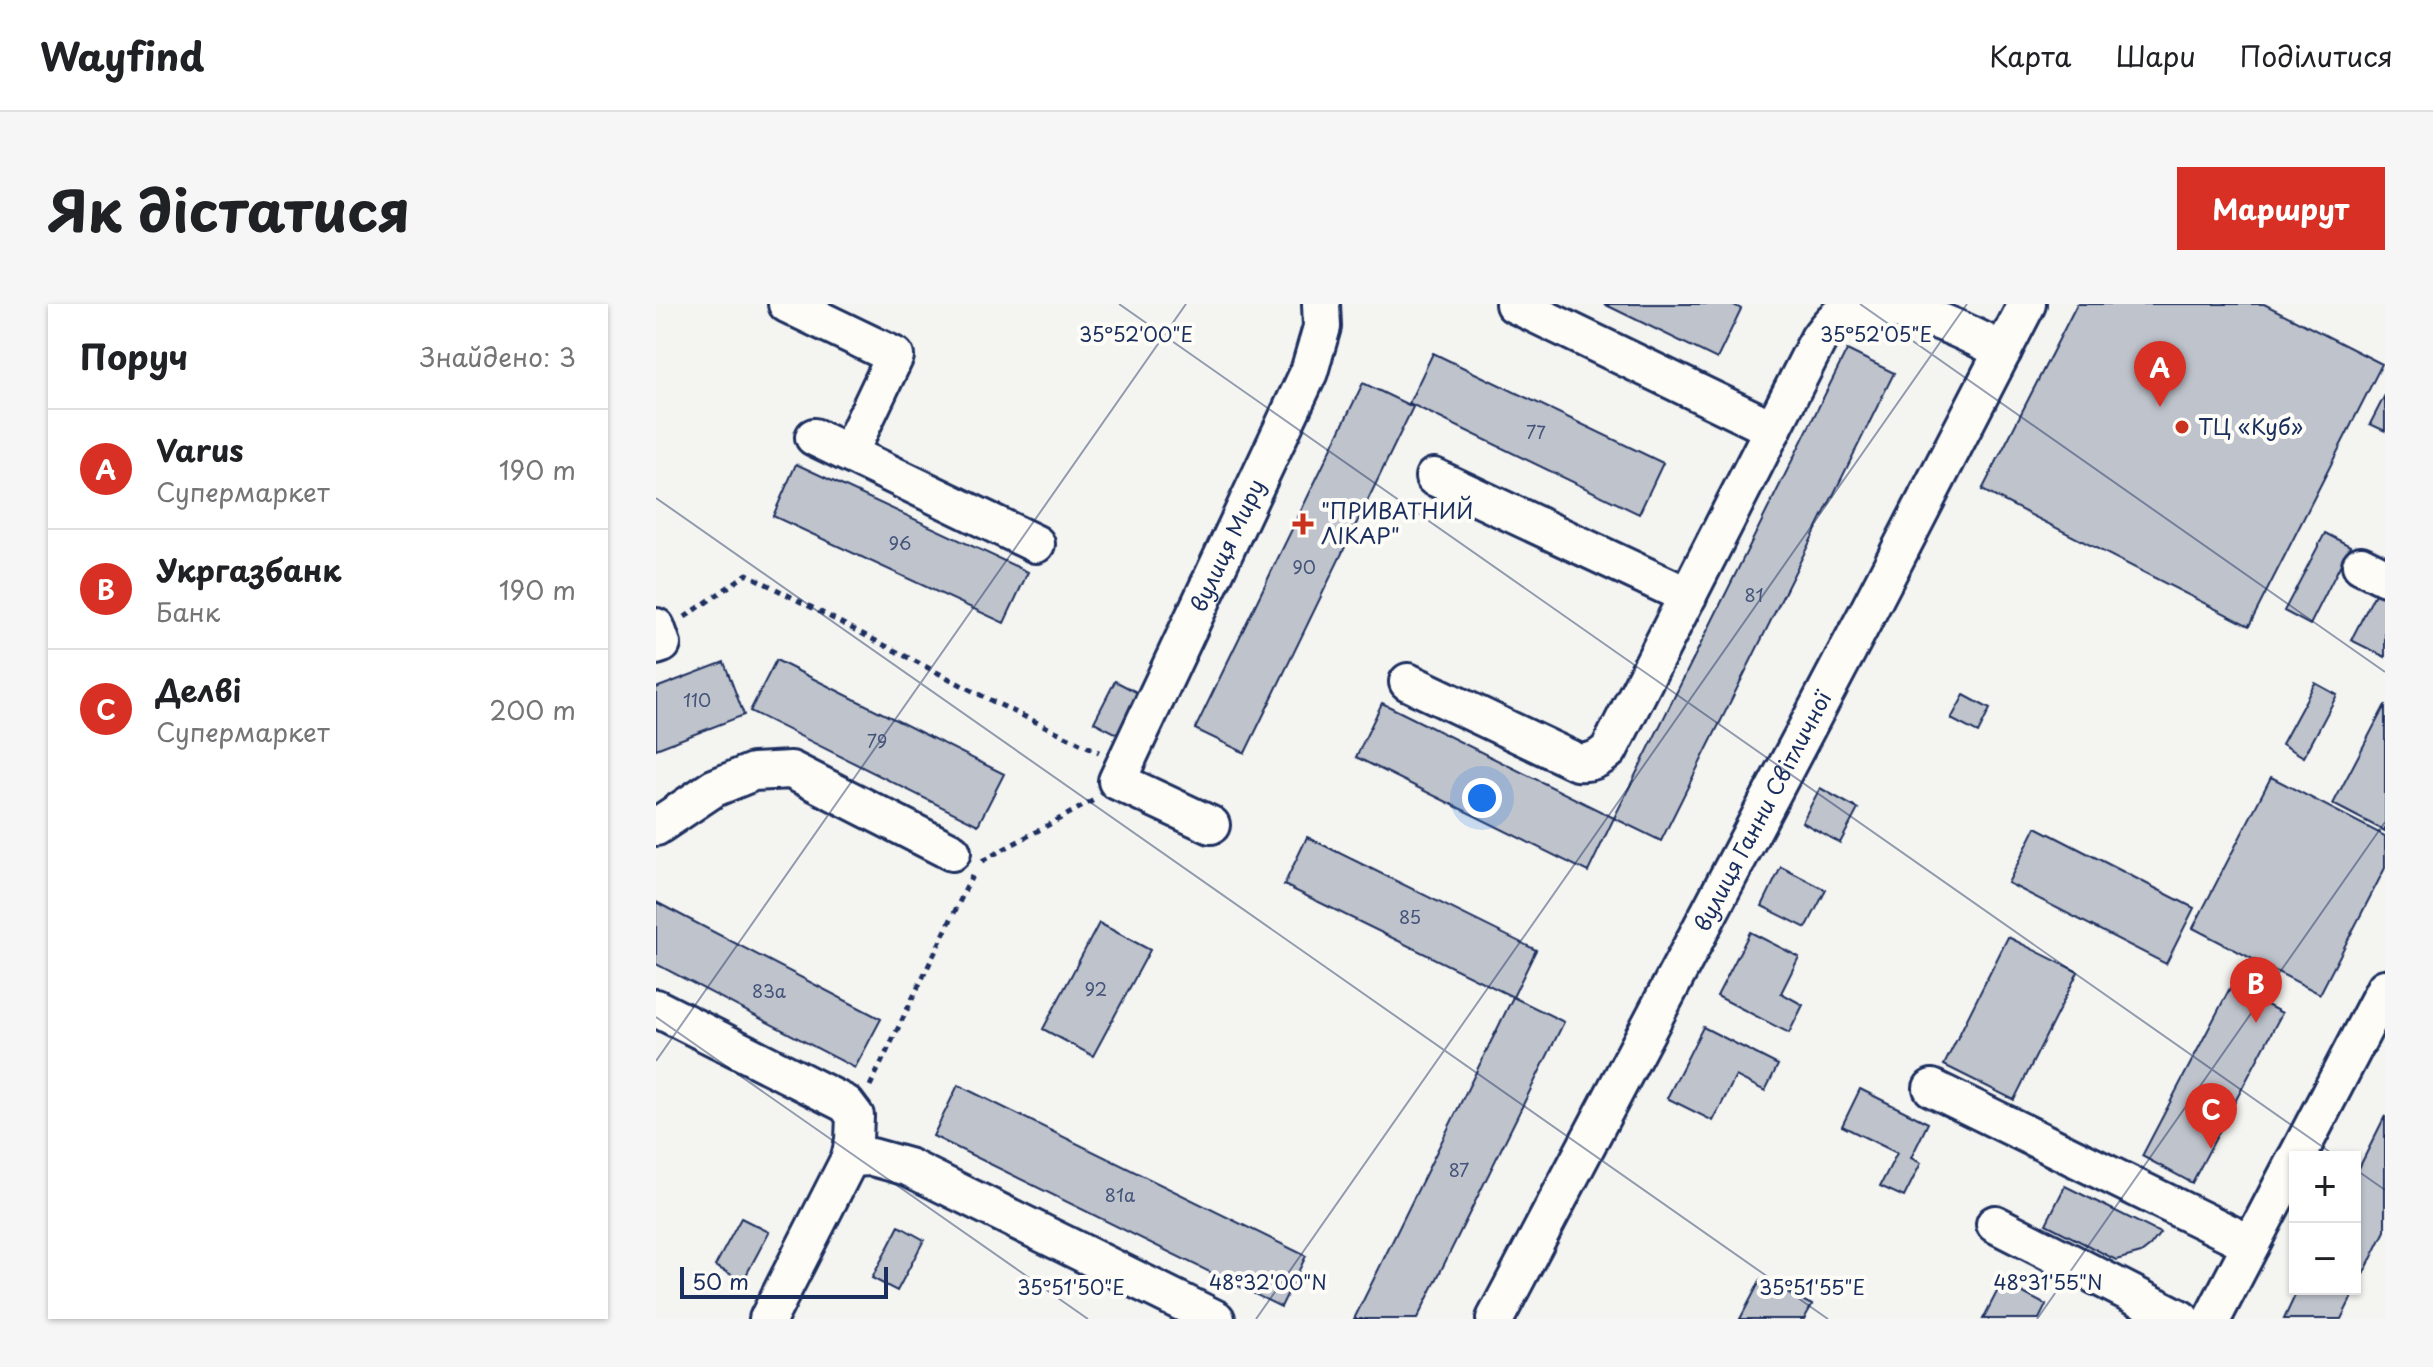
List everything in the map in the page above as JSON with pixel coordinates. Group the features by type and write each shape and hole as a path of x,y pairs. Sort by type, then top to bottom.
{"street":[{"path":"787,304 847,317 895,356 849,453"},
{"name":"вулиця Миру","path":"1121,772 1309,372 1322,327 1321,304"},
{"path":"1514,304 1773,429"},
{"name":"вулиця Ганни Світличної","path":"1495,1319 2027,304"},
{"path":"1408,682 1577,762 1590,763 1600,758 1609,750 1819,338 1831,323 1842,314 1857,309 1898,309 1957,328 2003,351"},
{"path":"814,437 1036,544"},
{"path":"1434,477 1688,596"},
{"path":"656,827 714,788 753,772 791,770 952,852"},
{"path":"1121,772 1211,825"},
{"path":"2300,1151 2385,988"},
{"path":"656,1008 846,1104 855,1116 854,1140 844,1170 768,1319"},
{"path":"1932,1088 2251,1244"},
{"path":"844,1170 872,1157 908,1167 1216,1319"},
{"path":"2212,1319 2289,1172"},
{"path":"1995,1224 2181,1319"}],"path":[{"path":"656,634 747,574 994,702 1121,772 1091,803 978,863 855,1116"}],"building":[{"path":"1604,304 1732,304 1741,309 1717,359"},
{"name":"ТЦ «Куб»","path":"2077,304 2264,304 2382,364 2249,626 1982,490"},
{"path":"1847,350 1894,373 1661,841 1614,818"},
{"path":"1433,353 1663,463 1639,514 1409,403"},
{"path":"1363,383 1413,407 1245,753 1195,729"},
{"path":"2385,395 2385,431 2370,424"},
{"path":"796,464 1028,572 1004,623 773,516"},
{"path":"2325,533 2350,546 2310,625 2284,611"},
{"path":"2380,584 2385,587 2385,657 2351,640"},
{"path":"776,660 1004,774 978,825 750,711"},
{"path":"724,662 744,715 656,749 656,688"},
{"path":"1115,681 1144,696 1123,737 1094,722"},
{"path":"2315,683 2337,695 2304,757 2282,744"},
{"path":"1964,695 1990,709 1978,733 1951,719"},
{"path":"1382,703 1614,818 1588,872 1356,757"},
{"path":"2385,705 2385,831 2333,804"},
{"path":"2271,777 2385,836 2385,868 2320,994 2193,928"},
{"path":"1820,788 1858,809 1840,843 1802,822"},
{"path":"2036,827 2194,908 2166,964 2008,883"},
{"path":"1307,837 1536,950 1513,997 1284,885"},
{"path":"1781,867 1826,890 1806,928 1762,906"},
{"path":"656,902 881,1019 855,1068 656,964"},
{"path":"1099,923 1150,950 1093,1056 1043,1029"},
{"path":"1750,932 1799,957 1781,993 1803,1005 1789,1033 1717,996"},
{"path":"2008,937 2078,972 2014,1100 1944,1065"},
{"path":"2231,986 2282,1013 2192,1183 2142,1156"},
{"path":"1513,997 1564,1022 1417,1319 1354,1319"},
{"path":"1703,1027 1778,1065 1765,1091 1736,1076 1713,1121 1667,1098"},
{"path":"958,1085 1306,1256 1281,1307 933,1136"},
{"path":"1860,1089 1928,1123 1911,1158 1921,1163 1904,1197 1880,1186 1897,1153 1842,1126"},
{"path":"2385,1116 2385,1231 2361,1279 2361,1223 2361,1164"},
{"path":"2065,1186 2160,1233 2141,1253 2116,1260 2046,1224"},
{"path":"741,1218 769,1232 743,1281 715,1266"},
{"path":"899,1226 924,1240 897,1291 872,1278"},
{"path":"1761,1279 1812,1305 1804,1319 1740,1319"},
{"path":"2002,1282 2046,1305 2039,1319 1983,1319"},
{"path":"2295,1295 2353,1295 2341,1319 2284,1319"}],"place":[{"name":"Varus","path":"2160,407"},
{"name":"ТЦ «Куб»","path":"2182,427"},
{"name":"\"ПРИВАТНИЙ ЛІКАР\"","path":"1303,524"},
{"name":"Укргазбанк","path":"2256,1023"},
{"name":"Делві","path":"2211,1149"}]}
